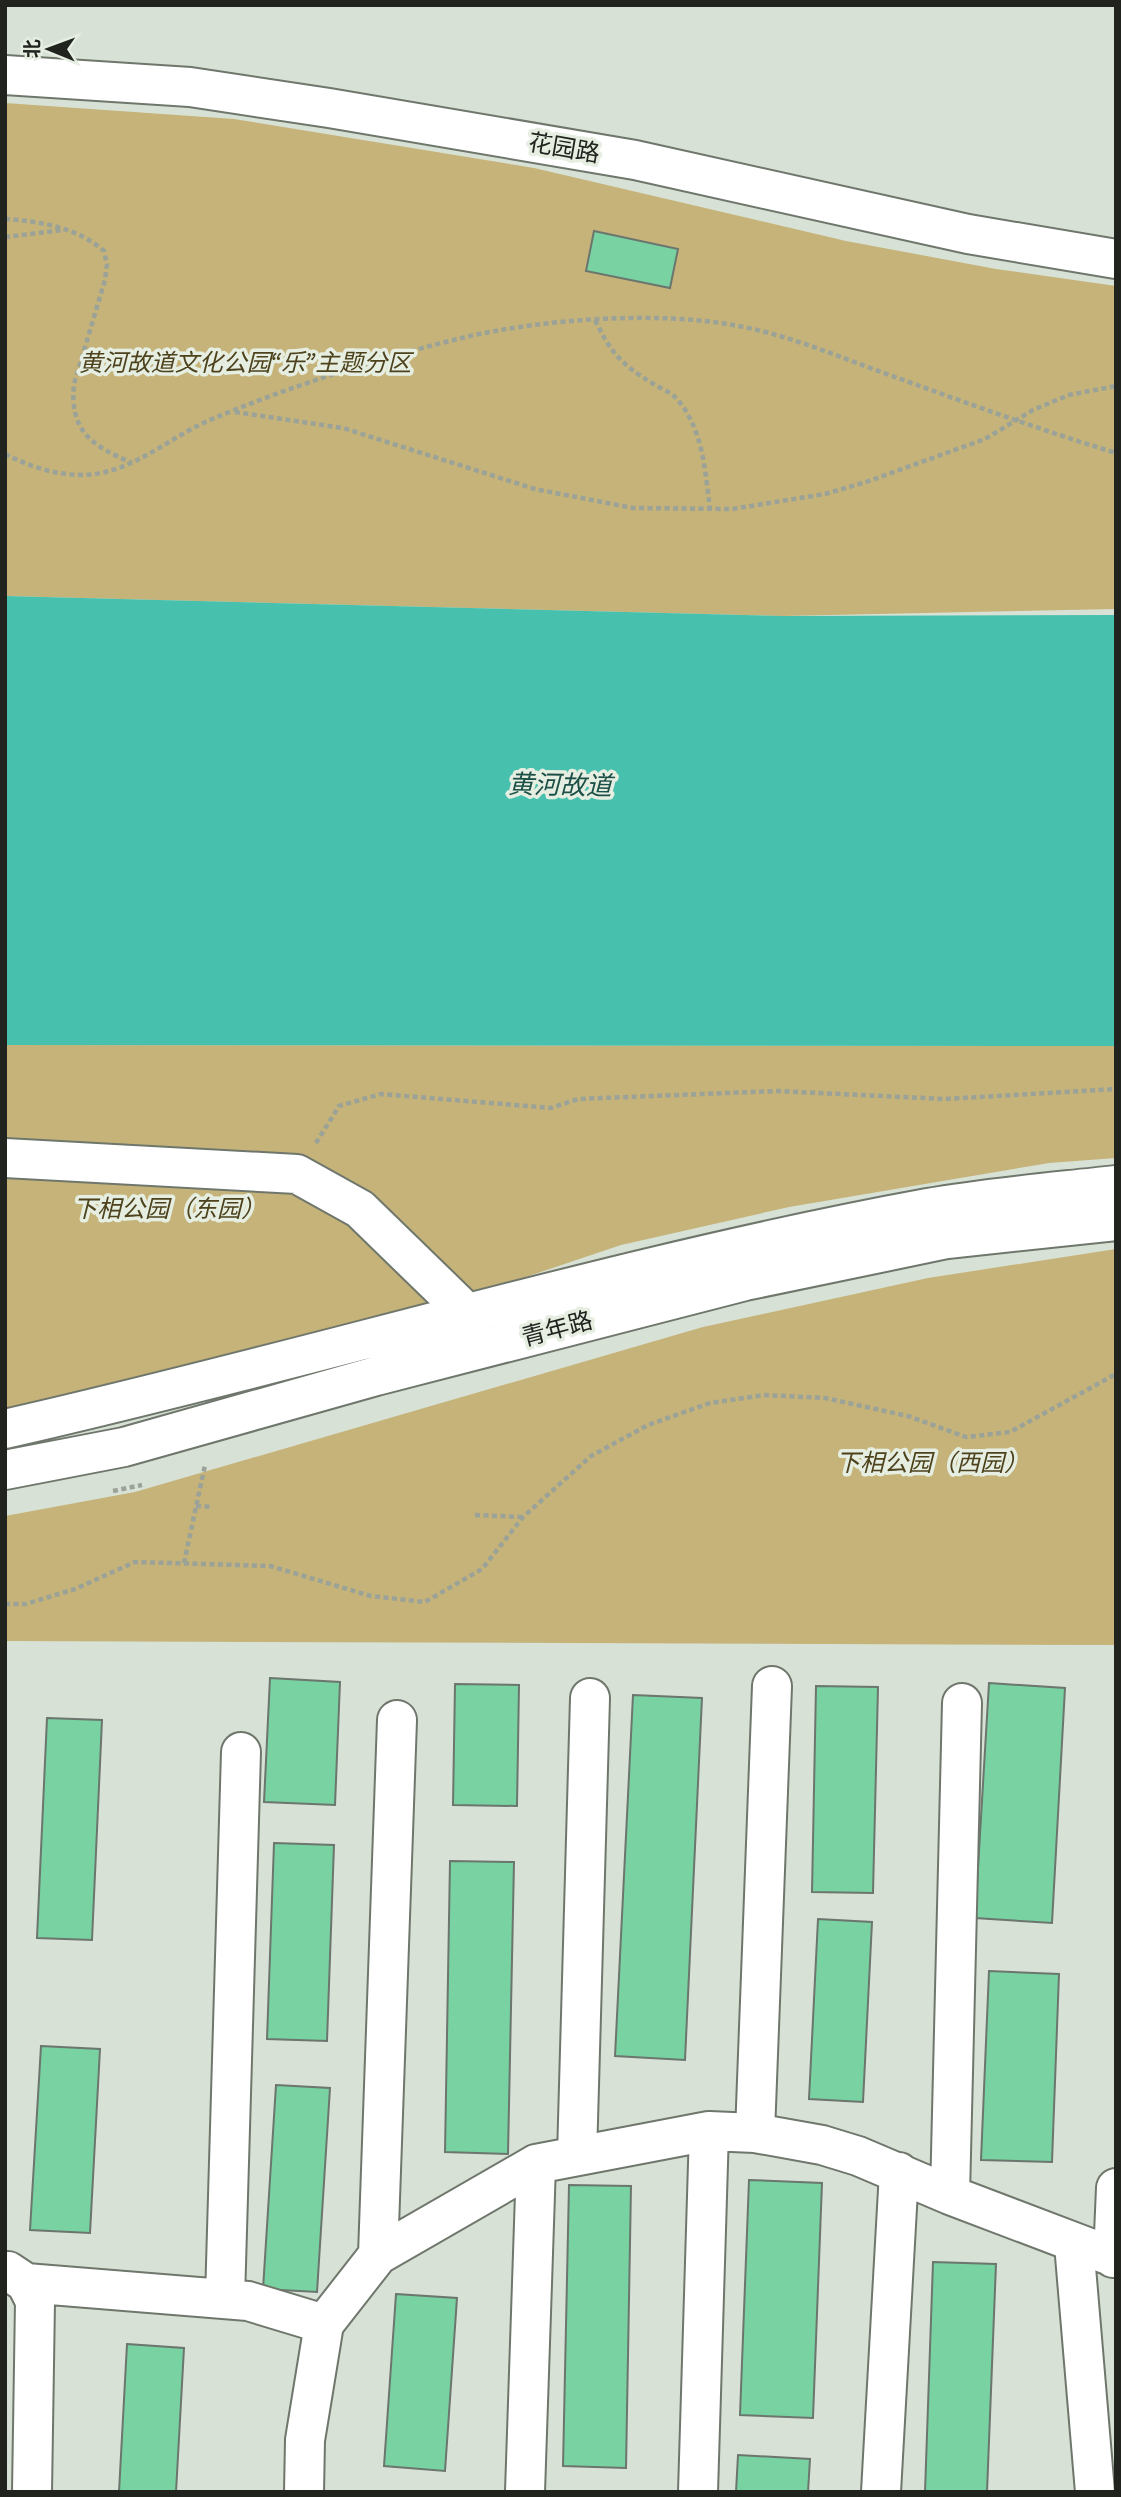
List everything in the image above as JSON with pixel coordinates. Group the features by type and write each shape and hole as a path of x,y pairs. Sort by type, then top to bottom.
{"street":[{"name":"花园路","path":"5,75 190,87 329,108 635,160 968,233 1116,259"},
{"path":"5,1158 297,1174 360,1209 469,1315"},
{"name":"青年路","path":"5,1429 723,1250 931,1208 1116,1185"},
{"name":"青年路","path":"5,1470 124,1447 376,1376 745,1281 947,1239 1116,1221"},
{"path":"755,2133 772,1686"},
{"path":"577,2156 590,1698"},
{"path":"950,2195 962,1703"},
{"path":"378,2255 397,1720"},
{"path":"225,2299 241,1752"},
{"path":"698,2492 709,2131"},
{"path":"304,2492 305,2440 324,2324 378,2255 536,2164 709,2131 755,2133 822,2145 900,2172 950,2195 1114,2258 1116,2188"},
{"path":"525,2492 536,2164"},
{"path":"881,2492 900,2172"},
{"path":"1074,2244 1095,2492"},
{"path":"16,2276 248,2301 324,2324"},
{"path":"16,2276 35,2301 32,2492"}],"path":[{"path":"5,219 65,230 94,242 104,251 107,264 74,384 72,401 76,419 85,435 100,449 133,463"},
{"path":"5,237 65,230"},
{"path":"5,454 28,465 75,476 133,463 197,426 231,411 464,337 536,323 595,320 693,320 752,328 1116,453"},
{"path":"595,320 609,349 624,365 673,396 688,415 698,439 710,509"},
{"path":"231,411 343,428 535,489 633,508 710,509 759,507 866,482 985,439 1016,420 1069,395 1116,386"},
{"path":"297,1174 339,1106 381,1094 551,1108 578,1098 777,1091 944,1099 1116,1089"},
{"path":"5,1604 26,1604 75,1589 135,1562 270,1566 371,1596 425,1602 482,1569 523,1517 591,1456 648,1425 710,1404 764,1395 825,1398 908,1416 966,1437 1010,1433 1116,1374"},
{"path":"184,1563 205,1465 195,1427"},
{"path":"196,1506 213,1507"},
{"path":"475,1515 523,1517"}],"green space":[{"name":"黄河故道文化公园“乐”主题分区","path":"5,103 234,119 534,168 846,241 996,269 1116,286 1116,609 783,616 5,596"},
{"name":"下相公园（东园）","path":"5,1045 1116,1046 1116,1158 1049,1163 789,1207 621,1245 407,1317 5,1414"},
{"name":"下相公园（西园）","path":"1116,1249 1116,1645 5,1641 5,1516 135,1492 703,1327 928,1278"}],"water":[{"name":"黄河故道","path":"5,596 783,616 1116,615 1116,1046 5,1045"}],"building":[{"path":"594,231 678,249 670,288 586,271"},
{"path":"270,1678 340,1682 335,1805 264,1802"},
{"path":"989,1683 1065,1688 1052,1923 975,1918"},
{"path":"455,1684 519,1685 517,1806 453,1805"},
{"path":"816,1686 878,1687 873,1893 812,1892"},
{"path":"633,1695 702,1698 685,2060 615,2056"},
{"path":"47,1718 102,1720 92,1940 37,1938"},
{"path":"274,1843 334,1845 327,2041 267,2039"},
{"path":"450,1861 514,1862 508,2154 445,2152"},
{"path":"818,1919 872,1922 863,2102 809,2099"},
{"path":"989,1971 1059,1974 1052,2162 981,2160"},
{"path":"41,2046 100,2049 90,2233 30,2230"},
{"path":"276,2085 330,2088 317,2292 263,2289"},
{"path":"749,2180 822,2183 813,2418 740,2415"},
{"path":"569,2185 631,2186 626,2468 563,2466"},
{"path":"933,2262 996,2264 987,2492 925,2492"},
{"path":"396,2294 457,2298 445,2471 384,2466"},
{"path":"127,2344 184,2348 176,2492 119,2492"},
{"path":"738,2455 810,2459 808,2492 736,2492"}]}
